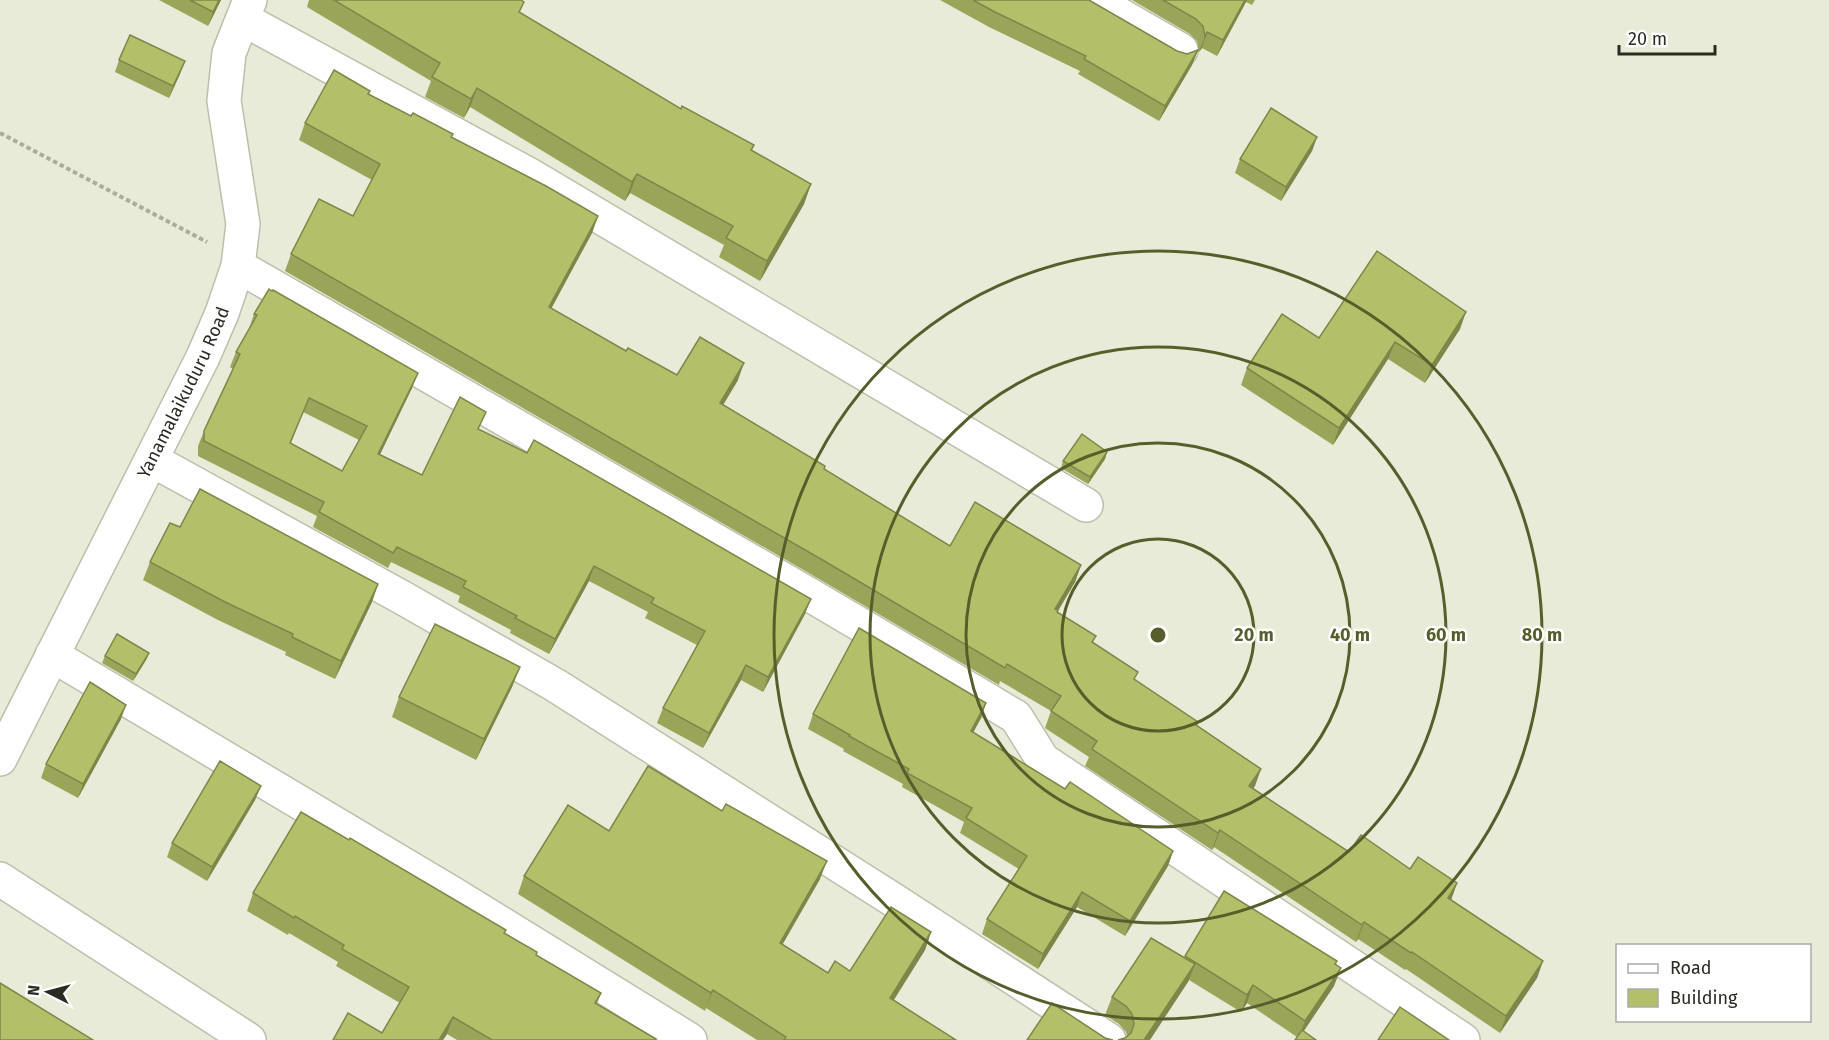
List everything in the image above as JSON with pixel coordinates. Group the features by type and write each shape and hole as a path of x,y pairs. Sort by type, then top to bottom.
{"street":[{"path":"1094,0 1181,50"},
{"path":"246,9 1086,505"},
{"name":"Yanamalaikuduru Road","path":"0,759 203,357 222,313 238,266 243,224 224,101 229,53 246,9"},
{"path":"238,266 820,601 1016,717 1043,760 1463,1040"},
{"path":"152,460 393,592 555,685 1109,1040"},
{"path":"52,655 455,895 690,1040"},
{"path":"0,879 249,1040"}],"path":[{"path":"0,133 213,245"}],"building":[{"path":"190,0 219,0 213,12"},
{"path":"334,0 521,0 524,2 519,12 681,109 682,106 754,145 751,150 811,184 767,261 726,238 733,226 637,174 632,182 477,88 471,99 432,77 440,63"},
{"path":"973,0 1089,0 1177,51 1187,54 1198,50 1165,106 1084,59 1086,56"},
{"path":"1163,0 1245,0 1223,40 1207,32 1205,37 1203,26 1196,19"},
{"path":"130,35 185,61 173,86 119,60"},
{"path":"334,70 370,91 368,94 411,116 413,113 453,134 451,137 546,186 598,216 549,307 626,351 628,348 677,375 700,337 744,363 720,403 825,466 824,469 950,546 975,502 1081,565 1055,609 1058,610 1057,612 1096,636 1092,642 1138,672 1134,679 1198,722 1196,725 1261,769 1249,786 1349,852 1361,835 1410,869 1418,857 1457,883 1448,898 1543,961 1506,1016 1412,952 1364,922 1362,925 1220,830 1218,833 1092,749 1097,741 1051,711 1061,696 1007,664 1005,668 826,562 291,254 319,199 353,216 380,164 305,123"},
{"path":"1271,108 1317,137 1286,187 1240,159"},
{"path":"1377,251 1466,312 1432,365 1395,342 1339,428 1247,368 1282,314 1319,338"},
{"path":"269,289 273,290 418,373 378,454 422,475 460,397 486,412 478,429 527,453 534,440 811,599 768,677 746,665 709,733 663,708 705,631 651,603 654,598 594,566 555,639 463,587 466,581 397,547 393,553 319,512 324,502 204,441 204,431 240,354 236,352 257,315 254,314","holes":["309,398 367,426 342,471 290,443"]},
{"path":"1082,434 1107,452 1090,477 1063,461"},
{"path":"200,489 378,584 341,661 292,637 293,634 225,602 150,562 170,523 180,527"},
{"path":"435,624 520,667 484,739 399,697"},
{"path":"859,628 986,703 971,731 1065,789 1070,782 1173,851 1130,921 1082,892 1043,954 987,919 1027,856 966,818 972,808 907,773 909,769 813,714"},
{"path":"117,634 149,653 136,674 105,656"},
{"path":"90,682 126,705 83,784 46,764"},
{"path":"220,761 261,786 212,867 172,843"},
{"path":"648,766 722,811 726,804 827,861 780,943 828,973 835,961 850,971 891,907 931,932 890,998 956,1040 784,1040 786,1037 713,990 711,993 524,876 568,805 609,831"},
{"path":"301,812 349,840 350,838 506,930 504,933 537,952 536,955 601,993 595,1003 656,1039 492,1040 453,1017 439,1040 333,1040 348,1013 382,1033 409,987 342,949 344,945 253,893"},
{"path":"1224,891 1337,961 1335,964 1341,968 1305,1021 1253,985 1247,995 1185,956"},
{"path":"1151,938 1195,964 1144,1040 1118,1040 1131,1033 1134,1024 1132,1014 1126,1006 1112,997"},
{"path":"0,983 93,1040 0,1040"},
{"path":"1052,1003 1105,1038 1113,1040 1027,1040"},
{"path":"1400,1007 1449,1040 1378,1040"},
{"path":"1302,1030 1316,1040 1295,1040"}]}
